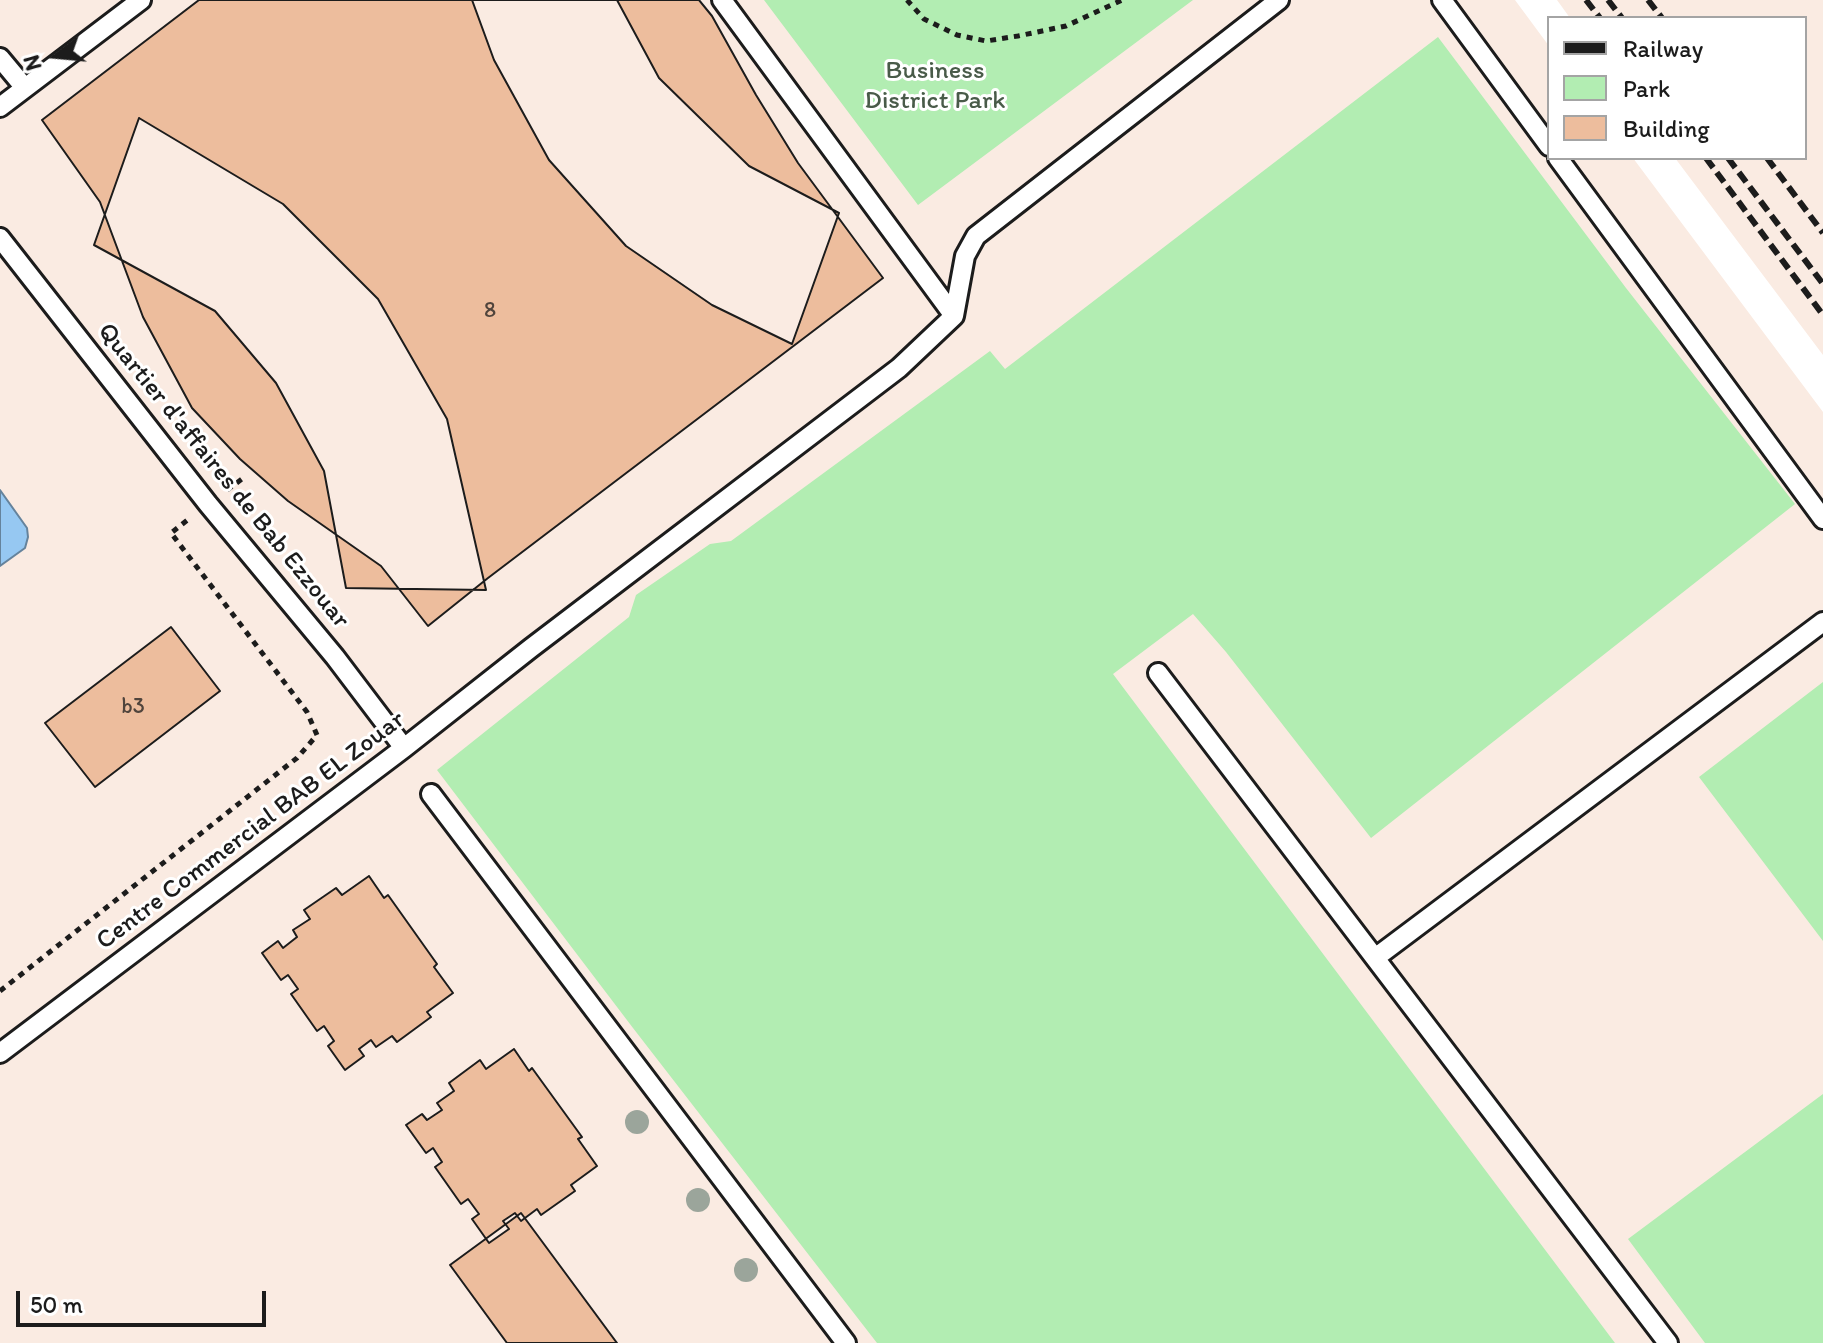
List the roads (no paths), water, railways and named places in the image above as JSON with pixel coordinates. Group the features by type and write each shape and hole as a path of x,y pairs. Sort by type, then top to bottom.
{"lane":[{"path":"0,107 141,0"},
{"path":"722,0 954,316"},
{"path":"954,316 965,256 976,236 1279,0"},
{"path":"1442,0 1547,143"},
{"path":"0,58 25,88"},
{"path":"1559,160 1823,519"},
{"name":"Quartier d'affaires de Bab Ezzouar","path":"0,238 208,504 335,657 404,748"},
{"name":"Centre Commercial BAB EL Zouar","path":"0,1053 899,368 954,316"},
{"path":"1375,958 1823,622"},
{"path":"1158,673 1668,1343"},
{"path":"431,794 846,1343"}],"water":[{"path":"0,490 27,528 28,537 25,548 0,566"}],"railway":[{"path":"1586,0 1598,16"},
{"path":"1608,0 1620,16"},
{"path":"1648,0 1660,16"},
{"path":"1707,160 1823,315"},
{"path":"1730,160 1823,284"},
{"path":"1768,160 1823,233"}],"park label":[{"name":"Business District Park","path":"935,86"}]}
